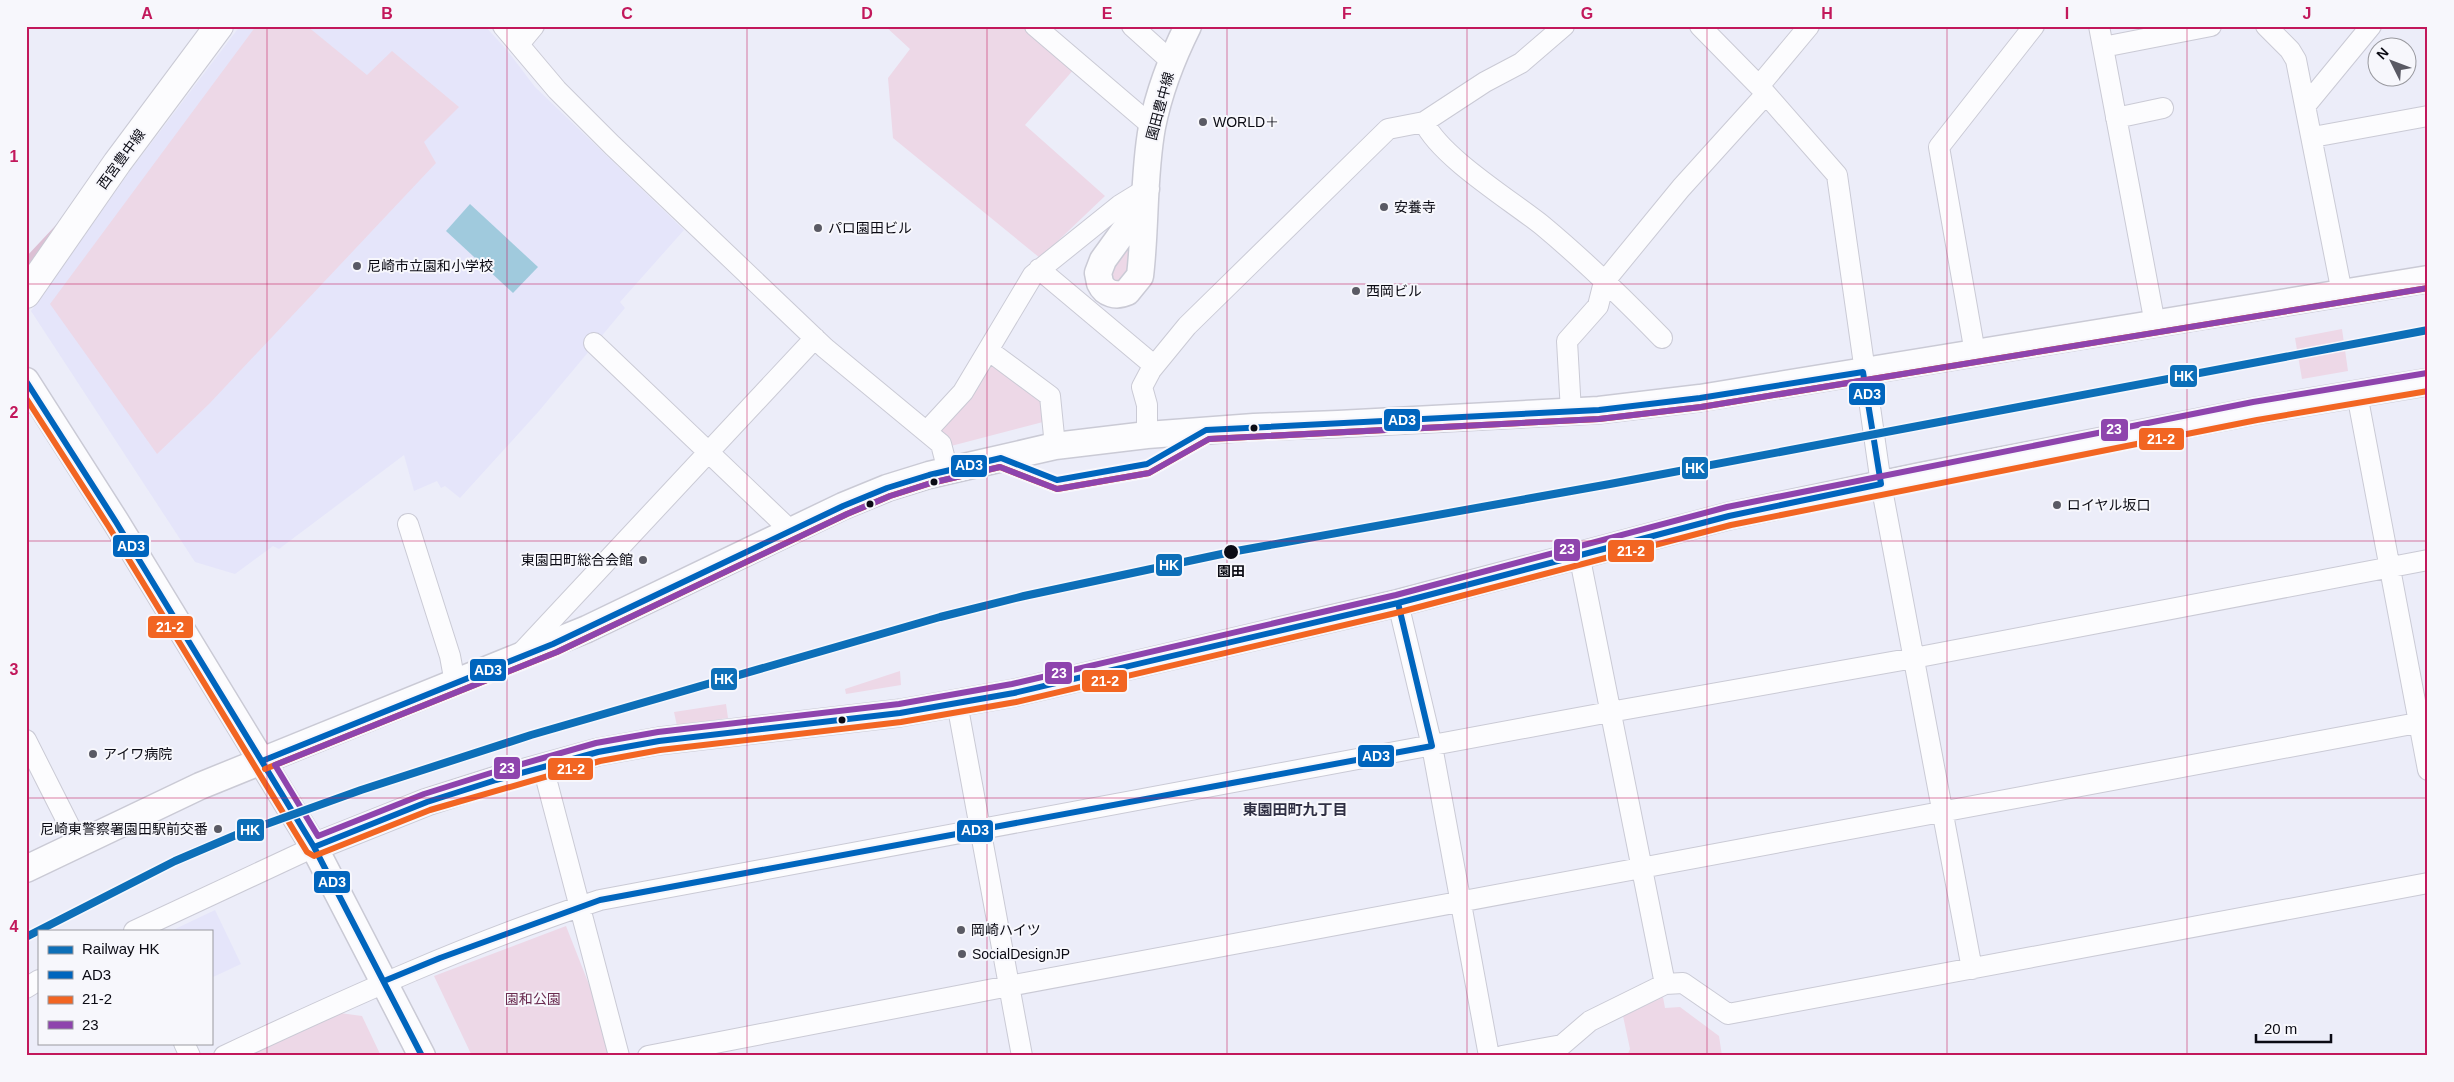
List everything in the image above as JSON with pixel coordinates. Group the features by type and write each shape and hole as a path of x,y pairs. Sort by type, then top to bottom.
{"main road":[{"name":"西宮豊中線","path":"26,294 117,163 219,26"}],"street":[{"path":"503,26 557,90 814,338 862,381 941,444 948,471"},
{"path":"519,44 534,26"},
{"path":"1034,26 1152,126"},
{"path":"1132,26 1172,62"},
{"name":"園田豊中線","path":"1146,189 1152,126 1172,62 1188,26"},
{"path":"1147,435 1147,405 1142,388 1151,370 1187,326 1388,129 1424,122 1485,82 1521,63 1564,26"},
{"path":"1700,26 1763,90 1837,175 1880,484 1972,970"},
{"path":"1571,412 1567,341 1598,306 1604,282 1763,90 1809,26"},
{"path":"1975,353 1939,147 2034,26"},
{"path":"2099,26 2155,324"},
{"path":"2103,47 2211,26"},
{"path":"2266,26 2294,54 2313,137 2342,293"},
{"path":"2306,105 2371,26"},
{"path":"2116,118 2163,108"},
{"path":"2313,137 2428,116"},
{"path":"1424,122 1429,134 1467,168 1543,226 1662,338"},
{"path":"927,431 963,392 1021,293 1039,269 1120,205 1146,189"},
{"path":"1039,269 1151,363 1151,370"},
{"path":"26,869 200,786 587,629 790,530 887,488 948,471 1055,446 1147,435 1254,426 1338,424 1571,412 1700,398 2428,279"},
{"path":"515,659 814,338"},
{"path":"594,343 790,530"},
{"path":"988,350 1050,396 1055,446"},
{"path":"26,381 116,522 314,847 422,1056"},
{"path":"136,930 314,847 427,802 598,752 659,740 842,721 1014,693 1398,603 1729,516 1880,484 2255,411 2428,382"},
{"path":"2357,394 2388,567 2424,722 2428,770"},
{"path":"408,524 450,656 454,683"},
{"path":"1579,554 1640,869 1665,984"},
{"path":"224,1056 384,982 600,900 1610,712 1914,658 2428,560"},
{"path":"1398,603 1432,746 1489,1056"},
{"path":"957,703 982,830 1022,1056"},
{"path":"648,1056 1009,986 2424,722"},
{"path":"26,740 78,843"},
{"path":"543,767 619,1056"},
{"path":"1502,1056 1562,1045 1590,1021 1665,984 1683,983 1728,1014 1972,970 2428,883"},
{"path":"26,988 38,981"},
{"path":"184,1044 190,1056"}],"shaded area":[{"name":"尼崎市立園和小学校","path":"240,26 485,26 506,49 535,87 684,230 620,302 625,308 539,411 460,498 445,486 441,488 437,481 414,491 404,455 279,549 273,546 235,574 195,562 31,311 130,171"},
{"path":"87,192 26,275 26,257"},
{"path":"470,204 538,267 513,293 446,231"},
{"path":"215,910 241,964 212,978 212,930 173,930"}],"green space":[{"path":"256,26 307,26 367,75 392,51 459,107 424,142 436,163 209,404 157,454 50,304"},
{"path":"885,26 1025,26 1075,68 1025,125 1105,196 1040,258 893,138 888,78 910,49"},
{"path":"1130,245 1132,246 1127,280 1113,282 1107,270"},
{"path":"2342,329 2348,371 2302,379 2295,338"},
{"path":"990,360 1040,399 1043,422 951,446 938,428"},
{"path":"900,671 901,685 846,694 845,689"},
{"path":"726,704 728,718 677,726 674,712"},
{"name":"園和公園","path":"566,926 610,1038 608,1055 472,1056 434,976"},
{"path":"1663,997 1665,1008 1680,1007 1719,1036 1722,1056 1627,1056 1630,1049 1623,1016"},
{"path":"340,1013 362,1016 381,1056 248,1056"}],"rail line":[{"name":"HK","path":"40,930 175,861 236,835 361,790 531,735 940,617 1024,596 1231,552 1610,484 2428,330"},
{"name":"HK","path":"26,937 38,931"}],"transit line":[{"name":"21-2","path":"265,769 557,652 847,514 890,496 931,483 1000,467 1057,489 1149,473 1209,439 1599,419 1701,407 2428,288"},
{"name":"23","path":"2427,373 2253,402 1727,507 1396,595 1012,684 899,704 658,732 596,743 424,794 318,836 275,765 557,652 847,514 890,496 931,483 1000,467 1057,489 1149,473 1209,439 1599,419 1701,407 2428,288"},
{"name":"AD3","path":"262,761 553,644 843,506 887,488 929,475 1001,458 1057,480 1147,464 1206,430 1599,410 1700,398 1863,372 1881,484 1729,516 1398,603 1014,693 900,713 659,741 598,752 496,780 427,802 314,847"},
{"name":"AD3","path":"26,381 116,522 314,847 422,1056"},
{"name":"21-2","path":"26,398 109,527 307,852 314,856 430,810 600,761 660,750 901,722 1016,702 1400,612 1731,525 2257,420 2428,391"},
{"name":"AD3","path":"384,981 440,958 600,900 1432,746 1398,603"}],"place":[{"name":"WORLD＋","path":"1203,122"},
{"name":"安養寺","path":"1384,207"},
{"name":"パロ園田ビル","path":"818,228"},
{"name":"尼崎市立園和小学校","path":"357,266"},
{"name":"西岡ビル","path":"1356,291"},
{"name":"ロイヤル坂口","path":"2057,505"},
{"name":"園田","path":"1231,552"},
{"name":"東園田町総合会館","path":"643,560"},
{"name":"アイワ病院","path":"93,754"},
{"name":"尼崎東警察署園田駅前交番","path":"218,829"},
{"name":"岡崎ハイツ","path":"961,930"},
{"name":"SocialDesignJP","path":"962,954"}],"district":[{"name":"東園田町九丁目","path":"1295,810"}]}
